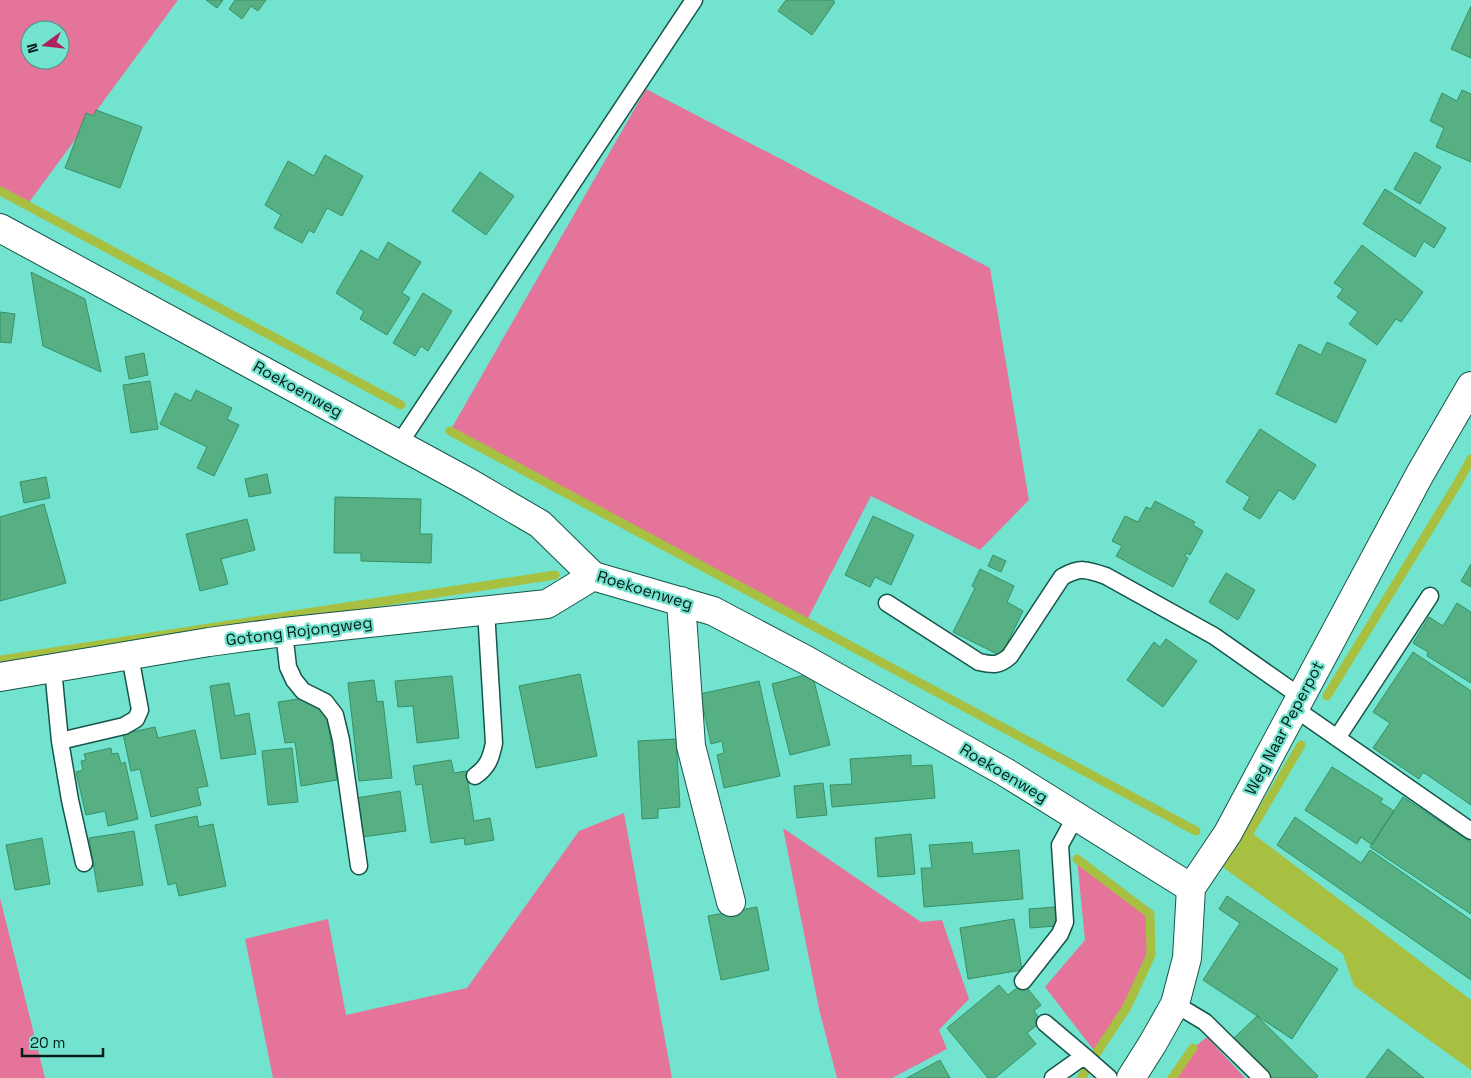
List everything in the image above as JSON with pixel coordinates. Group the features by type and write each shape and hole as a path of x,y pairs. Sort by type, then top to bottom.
{"street":[{"name":"Roekoenweg","path":"0,228 399,444 540,524 593,576 713,611 806,660 1005,772 1191,888"},
{"name":"Weg Naar Peperpot","path":"1191,888 1228,833 1420,474 1471,386"},
{"name":"Gotong Rojongweg","path":"0,678 209,642 284,632 547,604 593,576"},
{"path":"681,601 691,746 731,902"},
{"path":"1131,1078 1175,1004 1187,958 1191,888"}],"lane":[{"path":"399,444 694,0"},
{"path":"887,603 979,662 991,665 1002,663 1010,656 1062,577 1074,570 1086,569 1106,576 1214,636 1298,703 1337,738 1471,831"},
{"path":"1337,738 1430,596"},
{"path":"475,776 484,770 491,758 494,743 486,610"},
{"path":"284,632 288,666 294,680 303,691 325,702 335,715 341,740 358,866"},
{"path":"60,741 124,726 136,718 140,710 130,656"},
{"path":"53,668 60,741 70,800 84,863"},
{"path":"1023,981 1060,934 1065,922 1060,845 1076,816"},
{"path":"1175,1004 1205,1022 1262,1078"},
{"path":"1045,1023 1109,1078"},
{"path":"1053,1078 1084,1056"}],"shaded area":[{"path":"0,0 178,0 27,205 0,191"},
{"path":"646,89 990,268 1029,500 980,550 871,496 806,622 450,431"},
{"path":"624,813 672,1078 273,1078 245,939 328,919 346,1015 467,988 579,831"},
{"path":"1243,826 1471,1000 1471,1070 1354,986 1343,954 1217,863"},
{"path":"783,828 921,922 942,920 969,999 939,1030 947,1049 892,1078 837,1078 819,1009"},
{"path":"1077,859 1150,914 1151,955 1127,1007 1096,1053 1045,987 1085,940"},
{"path":"0,898 45,1078 0,1078"},
{"path":"1207,1037 1245,1078 1172,1078 1193,1048"}],"building":[{"path":"206,0 223,0 217,8"},
{"path":"235,0 266,0 258,11 251,6 242,19 229,9"},
{"path":"786,0 833,0 835,2 812,35 778,11"},
{"path":"1471,6 1471,58 1451,49"},
{"path":"1462,90 1471,94 1471,162 1436,147 1444,128 1430,121 1442,93 1457,101"},
{"path":"96,110 142,127 120,188 65,168 86,113 94,116"},
{"path":"1415,152 1441,167 1420,204 1394,189"},
{"path":"325,155 363,176 342,216 327,208 314,233 309,230 302,243 274,228 281,215 265,205 288,161 314,176"},
{"path":"480,172 514,196 486,235 452,211"},
{"path":"1385,189 1446,228 1434,248 1424,241 1415,257 1363,224"},
{"path":"388,242 421,262 402,293 410,298 387,335 360,319 364,311 336,293 361,250 378,260"},
{"path":"1362,245 1423,292 1401,322 1396,319 1377,345 1349,324 1358,312 1337,297 1343,289 1334,283"},
{"path":"31,272 85,299 101,372 43,346"},
{"path":"423,293 452,311 428,351 421,346 415,356 393,343"},
{"path":"0,312 15,314 11,343 0,342"},
{"path":"1327,342 1366,360 1336,423 1276,394 1299,344 1321,355"},
{"path":"144,353 148,375 129,379 125,357"},
{"path":"150,381 158,429 131,433 123,385"},
{"path":"196,390 232,408 227,419 239,425 214,476 197,468 207,447 160,424 175,393 191,401"},
{"path":"1260,429 1316,465 1294,500 1279,490 1260,519 1243,509 1250,497 1226,482"},
{"path":"267,474 271,493 249,497 245,479"},
{"path":"46,477 50,498 24,503 20,482"},
{"path":"335,497 421,499 420,534 432,534 431,563 361,561 361,553 334,553"},
{"path":"1155,501 1195,522 1193,525 1203,531 1190,555 1186,553 1185,556 1188,558 1173,587 1116,556 1122,546 1112,541 1125,516 1138,522 1146,507 1151,509"},
{"path":"44,504 66,583 0,601 0,517"},
{"path":"873,516 914,535 891,585 875,577 870,587 845,575"},
{"path":"247,519 255,550 221,559 228,584 200,591 186,534"},
{"path":"993,555 1006,561 1001,572 988,566"},
{"path":"1471,564 1471,587 1461,581"},
{"path":"980,569 1014,586 1007,602 1023,611 1001,656 953,632 975,588 972,586"},
{"path":"1226,573 1255,590 1238,620 1209,602"},
{"path":"1457,603 1471,612 1471,683 1427,656 1428,652 1413,643 1429,617 1443,626"},
{"path":"1166,639 1197,661 1163,707 1127,680 1154,642 1160,647"},
{"path":"1413,652 1471,691 1471,805 1423,772 1419,779 1373,748 1390,723 1373,712"},
{"path":"812,673 830,745 790,755 772,684"},
{"path":"580,674 597,756 536,768 519,686"},
{"path":"452,676 459,738 417,743 413,706 398,707 395,681"},
{"path":"374,680 377,702 383,701 392,778 359,781 348,683"},
{"path":"759,681 780,776 724,788 717,755 724,753 722,741 711,744 700,694"},
{"path":"229,683 235,716 249,713 256,754 221,759 210,686"},
{"path":"312,697 314,706 325,704 337,780 301,786 295,742 285,743 278,702"},
{"path":"155,727 158,738 195,730 208,786 197,788 201,805 151,817 140,769 131,771 123,734"},
{"path":"676,739 680,807 658,809 658,818 642,819 638,741"},
{"path":"111,748 112,754 118,753 121,764 125,762 138,819 108,826 105,811 86,815 76,772 83,770 81,761 86,760 84,754"},
{"path":"292,748 298,802 268,805 262,751"},
{"path":"911,755 911,766 932,765 935,798 832,807 830,785 852,784 850,759"},
{"path":"451,760 454,773 466,771 474,821 490,818 494,840 465,845 464,838 431,843 422,784 416,785 413,766"},
{"path":"1332,767 1383,799 1380,802 1394,811 1372,845 1361,837 1357,844 1305,810"},
{"path":"823,783 827,815 797,818 794,786"},
{"path":"400,791 406,831 362,837 356,798"},
{"path":"1403,797 1471,842 1471,914 1370,847"},
{"path":"197,816 199,827 213,824 226,886 179,896 176,883 168,885 155,825"},
{"path":"1295,817 1361,863 1370,850 1471,920 1471,980 1277,845"},
{"path":"134,831 143,885 98,892 89,838"},
{"path":"911,834 915,874 878,877 875,838"},
{"path":"42,838 50,884 15,890 6,845"},
{"path":"972,842 973,854 1019,850 1023,899 924,907 921,868 932,868 929,845"},
{"path":"1227,896 1338,969 1292,1039 1203,980 1240,923 1219,909"},
{"path":"757,907 769,970 721,980 708,916"},
{"path":"1055,907 1056,926 1030,928 1029,909"},
{"path":"1014,919 1022,970 968,979 960,928"},
{"path":"1023,983 1041,1005 1034,1011 1042,1021 1027,1033 1036,1044 995,1078 988,1078 947,1028 999,985 1008,995"},
{"path":"1257,1016 1318,1076 1316,1078 1272,1078 1233,1039"},
{"path":"1388,1049 1424,1078 1366,1078"},
{"path":"940,1060 950,1078 907,1078"}],"waterway":[{"path":"0,191 401,405"},
{"path":"450,431 1196,831"},
{"path":"1327,696 1471,459"},
{"path":"0,660 555,575"},
{"path":"1245,840 1301,745"},
{"path":"1077,859 1150,914 1151,955 1127,1007 1092,1060"},
{"path":"1172,1078 1193,1048"},
{"path":"1081,1078 1087,1069"}]}
